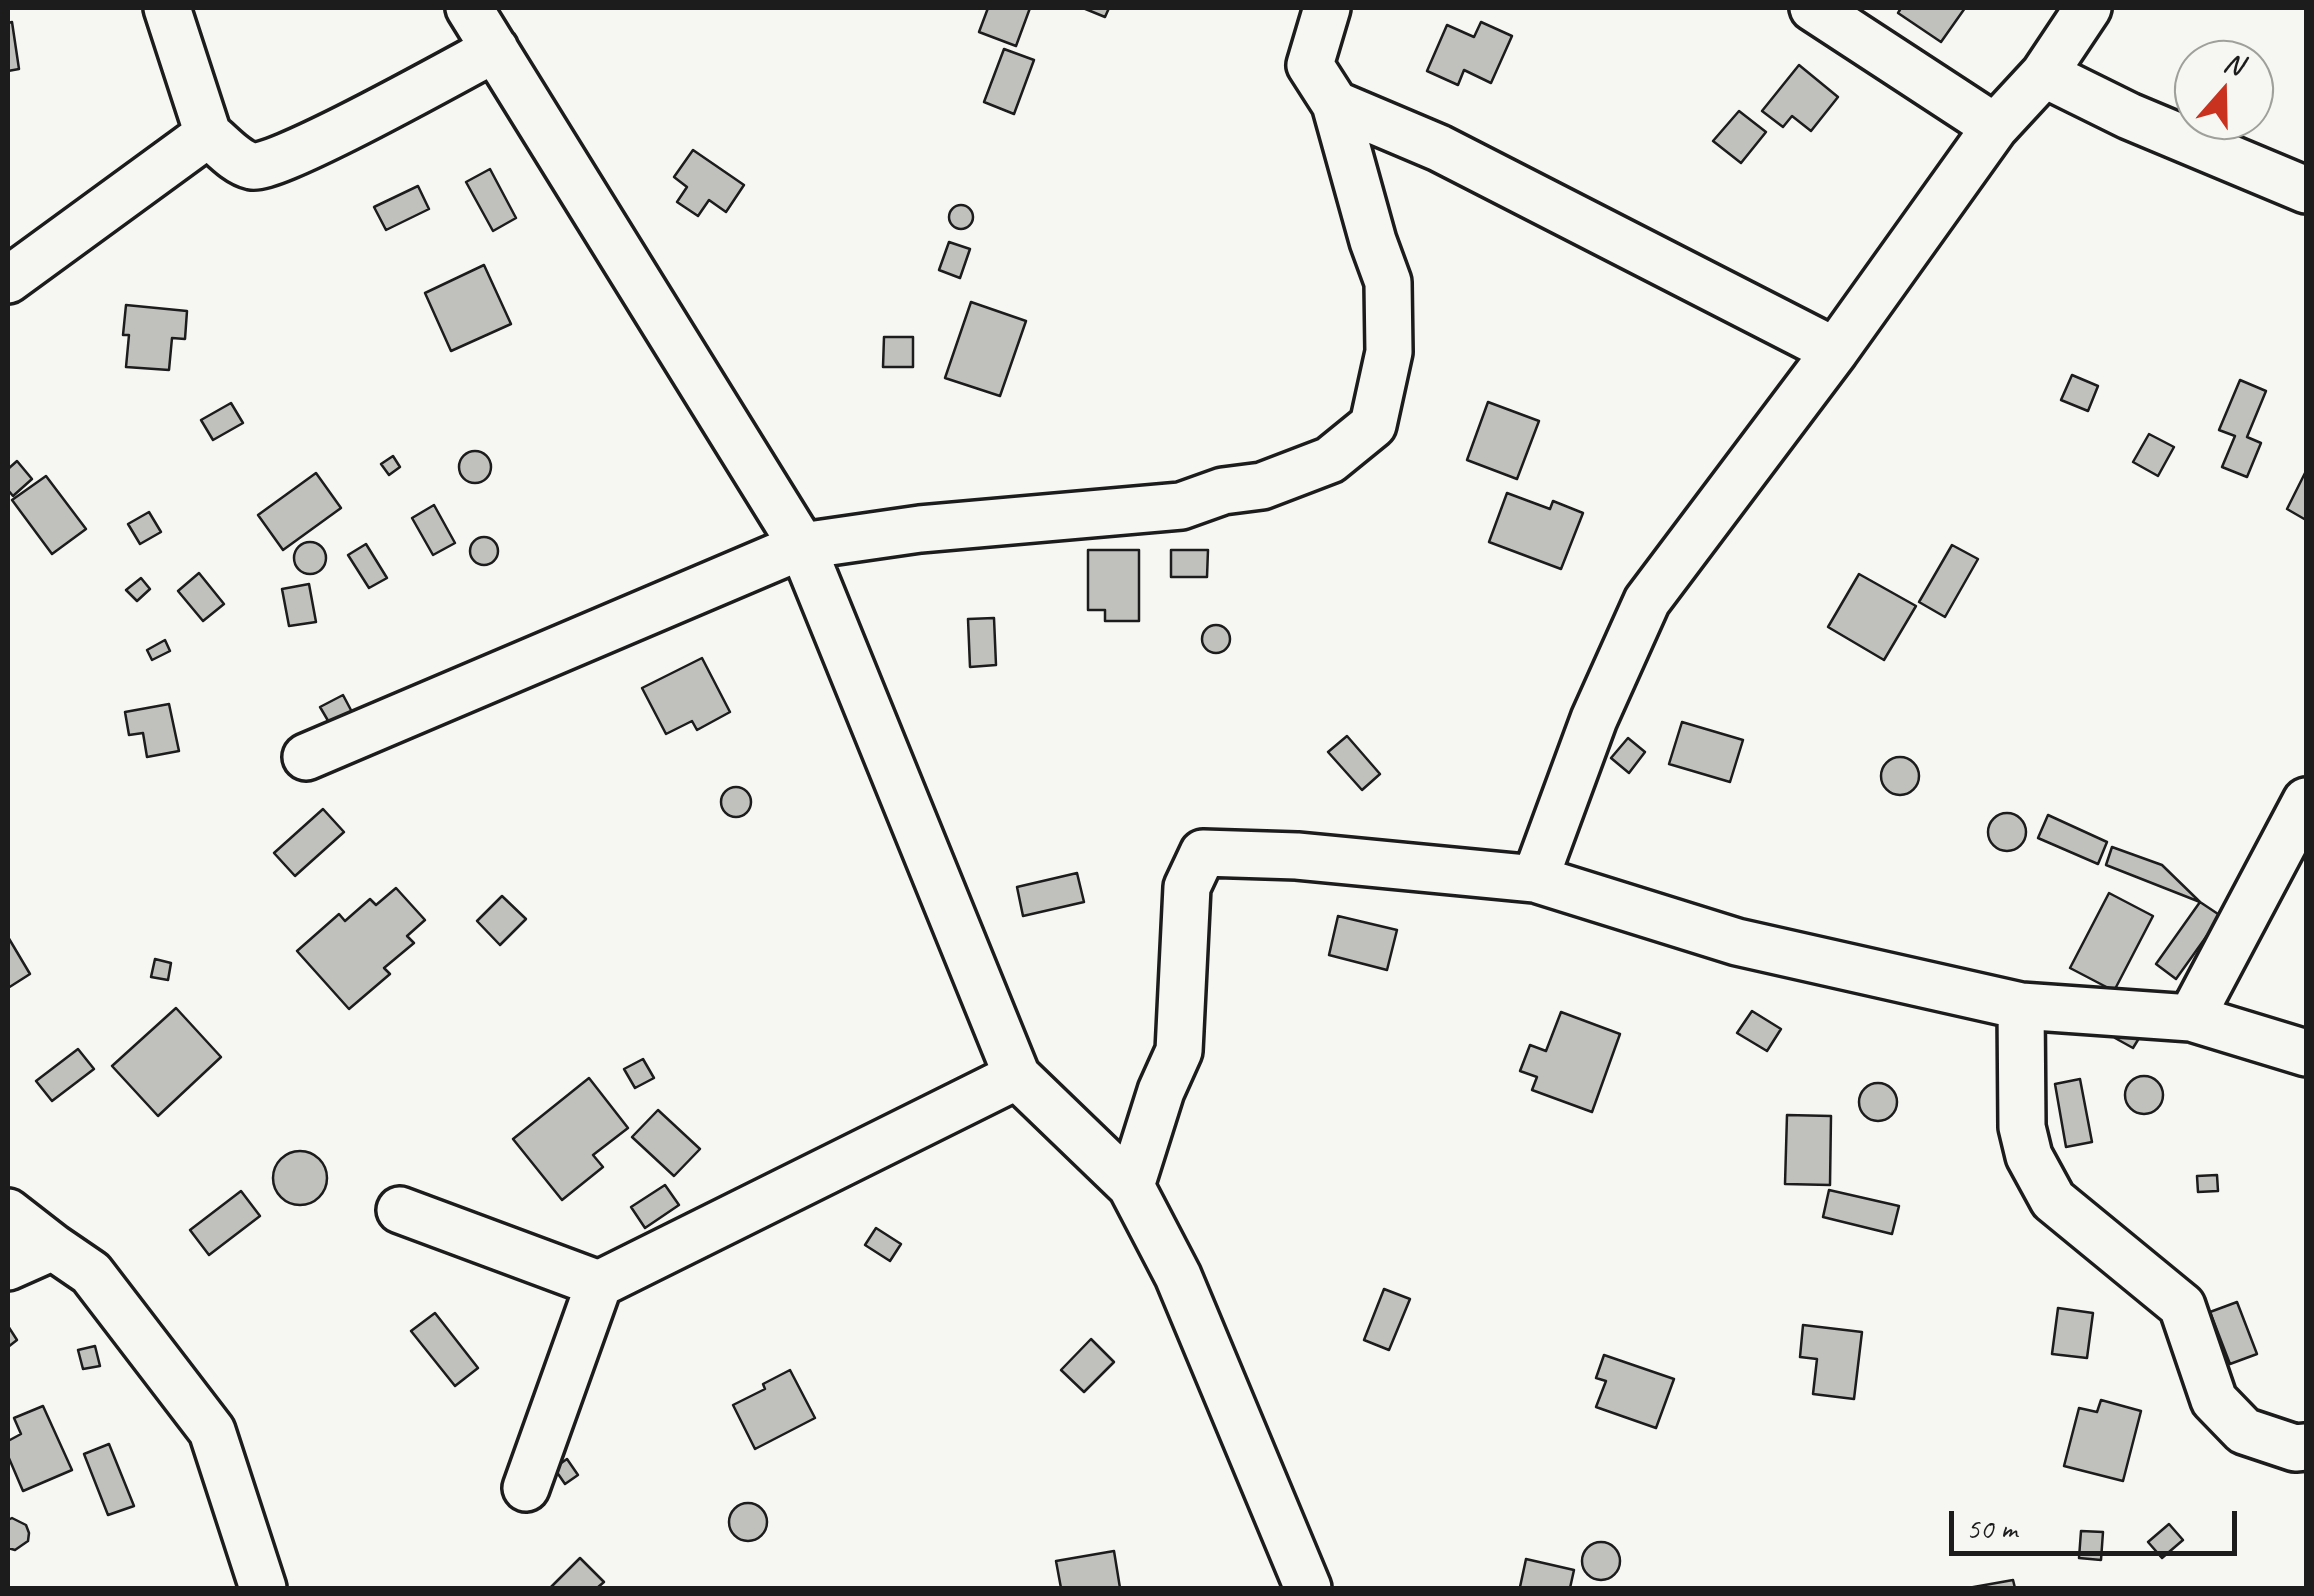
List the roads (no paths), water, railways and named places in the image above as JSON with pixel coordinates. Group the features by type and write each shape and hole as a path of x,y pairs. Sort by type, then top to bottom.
{"street":[{"path":"167,8 208,134 251,166 265,166 309,148 495,49"},
{"path":"468,8 802,546 1017,1076 1131,1186 1178,1276 1308,1588"},
{"path":"306,757 802,546 920,528 1181,506 1223,491 1262,486 1330,460 1373,425 1389,352 1388,282 1336,104 1310,66 1327,8"},
{"path":"1813,8 1995,127"},
{"path":"1534,880 1594,719 1648,602 1995,127 2044,74 2088,8"},
{"path":"2044,74 2129,116 2306,190"},
{"path":"1336,104 1439,148 1835,351"},
{"path":"8,280 208,134"},
{"path":"2192,1018 2306,801"},
{"path":"1131,1186 1178,1051 1187,887 1203,854 1297,856 1534,880 1736,942 2021,1006 2192,1018 2306,1053"},
{"path":"2021,1006 2022,1127 2029,1156 2053,1200 2182,1306 2214,1400 2244,1431 2295,1448 2306,1447"},
{"path":"526,1488 599,1284 1017,1076"},
{"path":"400,1210 599,1284"},
{"path":"8,1212 91,1273 212,1432 263,1588"},
{"path":"8,1267 53,1247"}]}
